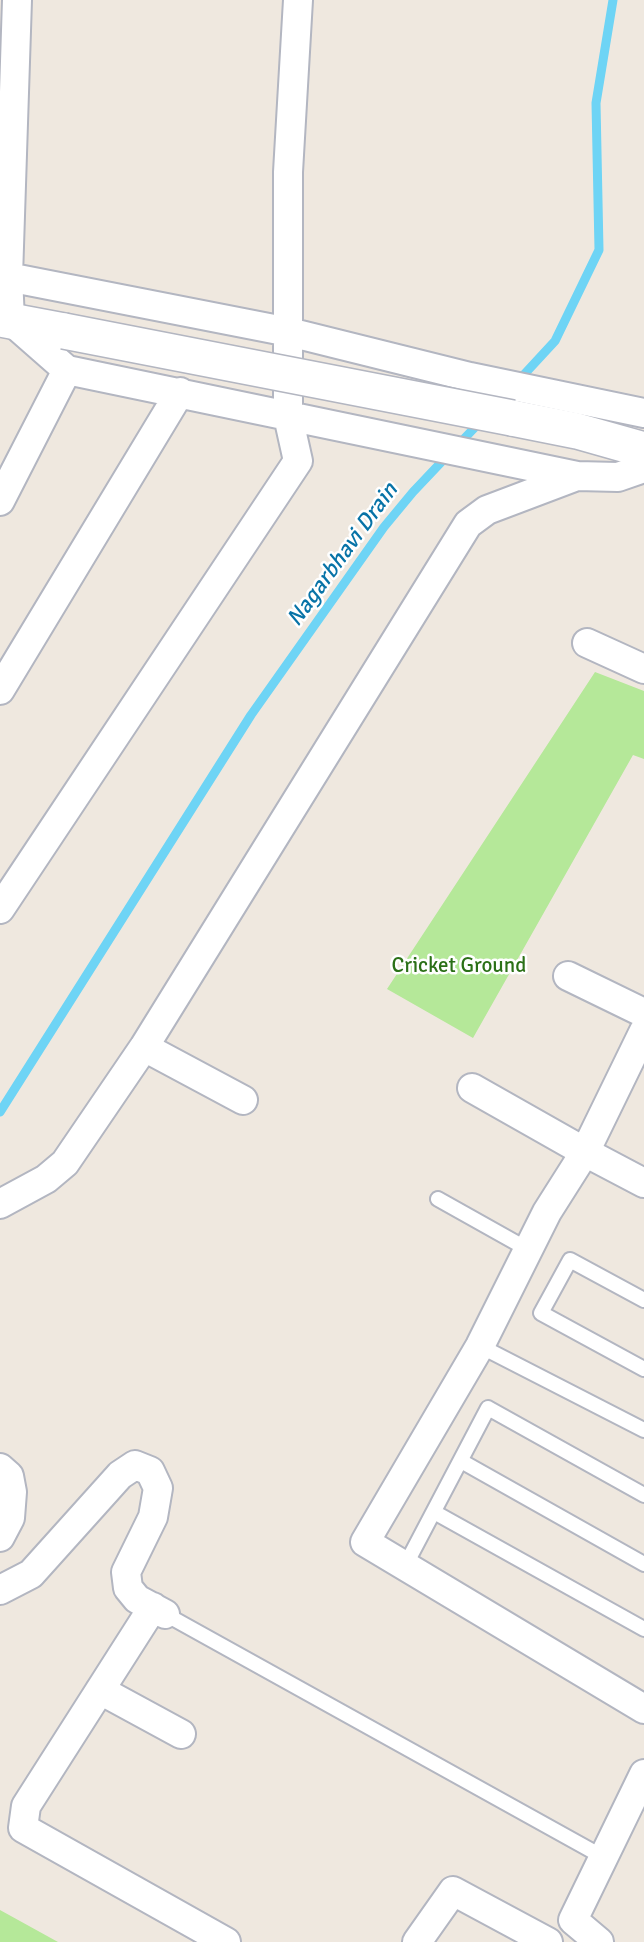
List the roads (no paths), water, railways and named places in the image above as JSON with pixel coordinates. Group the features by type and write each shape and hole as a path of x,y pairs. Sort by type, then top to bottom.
{"street":[{"path":"5,320 17,0"},
{"path":"0,909 298,461 288,416 288,173 298,0"},
{"path":"8,277 289,332 470,377 644,414"},
{"path":"5,320 576,431 644,450"},
{"path":"5,320 67,370 578,476 618,477 644,468"},
{"path":"0,500 11,459 67,370"},
{"path":"0,690 180,392"},
{"path":"0,1204 46,1179 65,1163 144,1047 468,524 487,510 578,476"},
{"path":"587,643 644,669"},
{"path":"568,975 644,1013"},
{"path":"644,1031 585,1152 547,1212 480,1346 365,1542 644,1709"},
{"path":"144,1047 243,1100"},
{"path":"472,1087 585,1152 644,1182"},
{"path":"0,1590 31,1574 120,1475 135,1465 150,1471 158,1488 153,1517 126,1572 128,1588 137,1599 159,1611 100,1690 26,1806 23,1828 226,1942"},
{"path":"0,1468 9,1476 12,1492 10,1518 0,1537"},
{"path":"100,1690 181,1734"},
{"path":"599,1942 565,1931 644,1774"},
{"path":"417,1942 453,1891 506,1932 548,1942"}],"lane":[{"path":"438,1199 528,1250"},
{"path":"644,1300 569,1260 541,1313 644,1369"},
{"path":"480,1346 644,1430"},
{"path":"405,1566 488,1408 644,1495"},
{"path":"461,1461 644,1563"},
{"path":"434,1512 644,1629"},
{"path":"159,1611 603,1857"}],"waterway":[{"name":"Nagarbhavi Drain","path":"494,407 555,341 599,250 596,103 613,0"},
{"name":"Nagarbhavi Drain","path":"458,445 482,420"},
{"name":"Nagarbhavi Drain","path":"0,1112 251,715 384,527 448,455"}],"park label":[{"name":"Cricket Ground","path":"459,966"}]}
